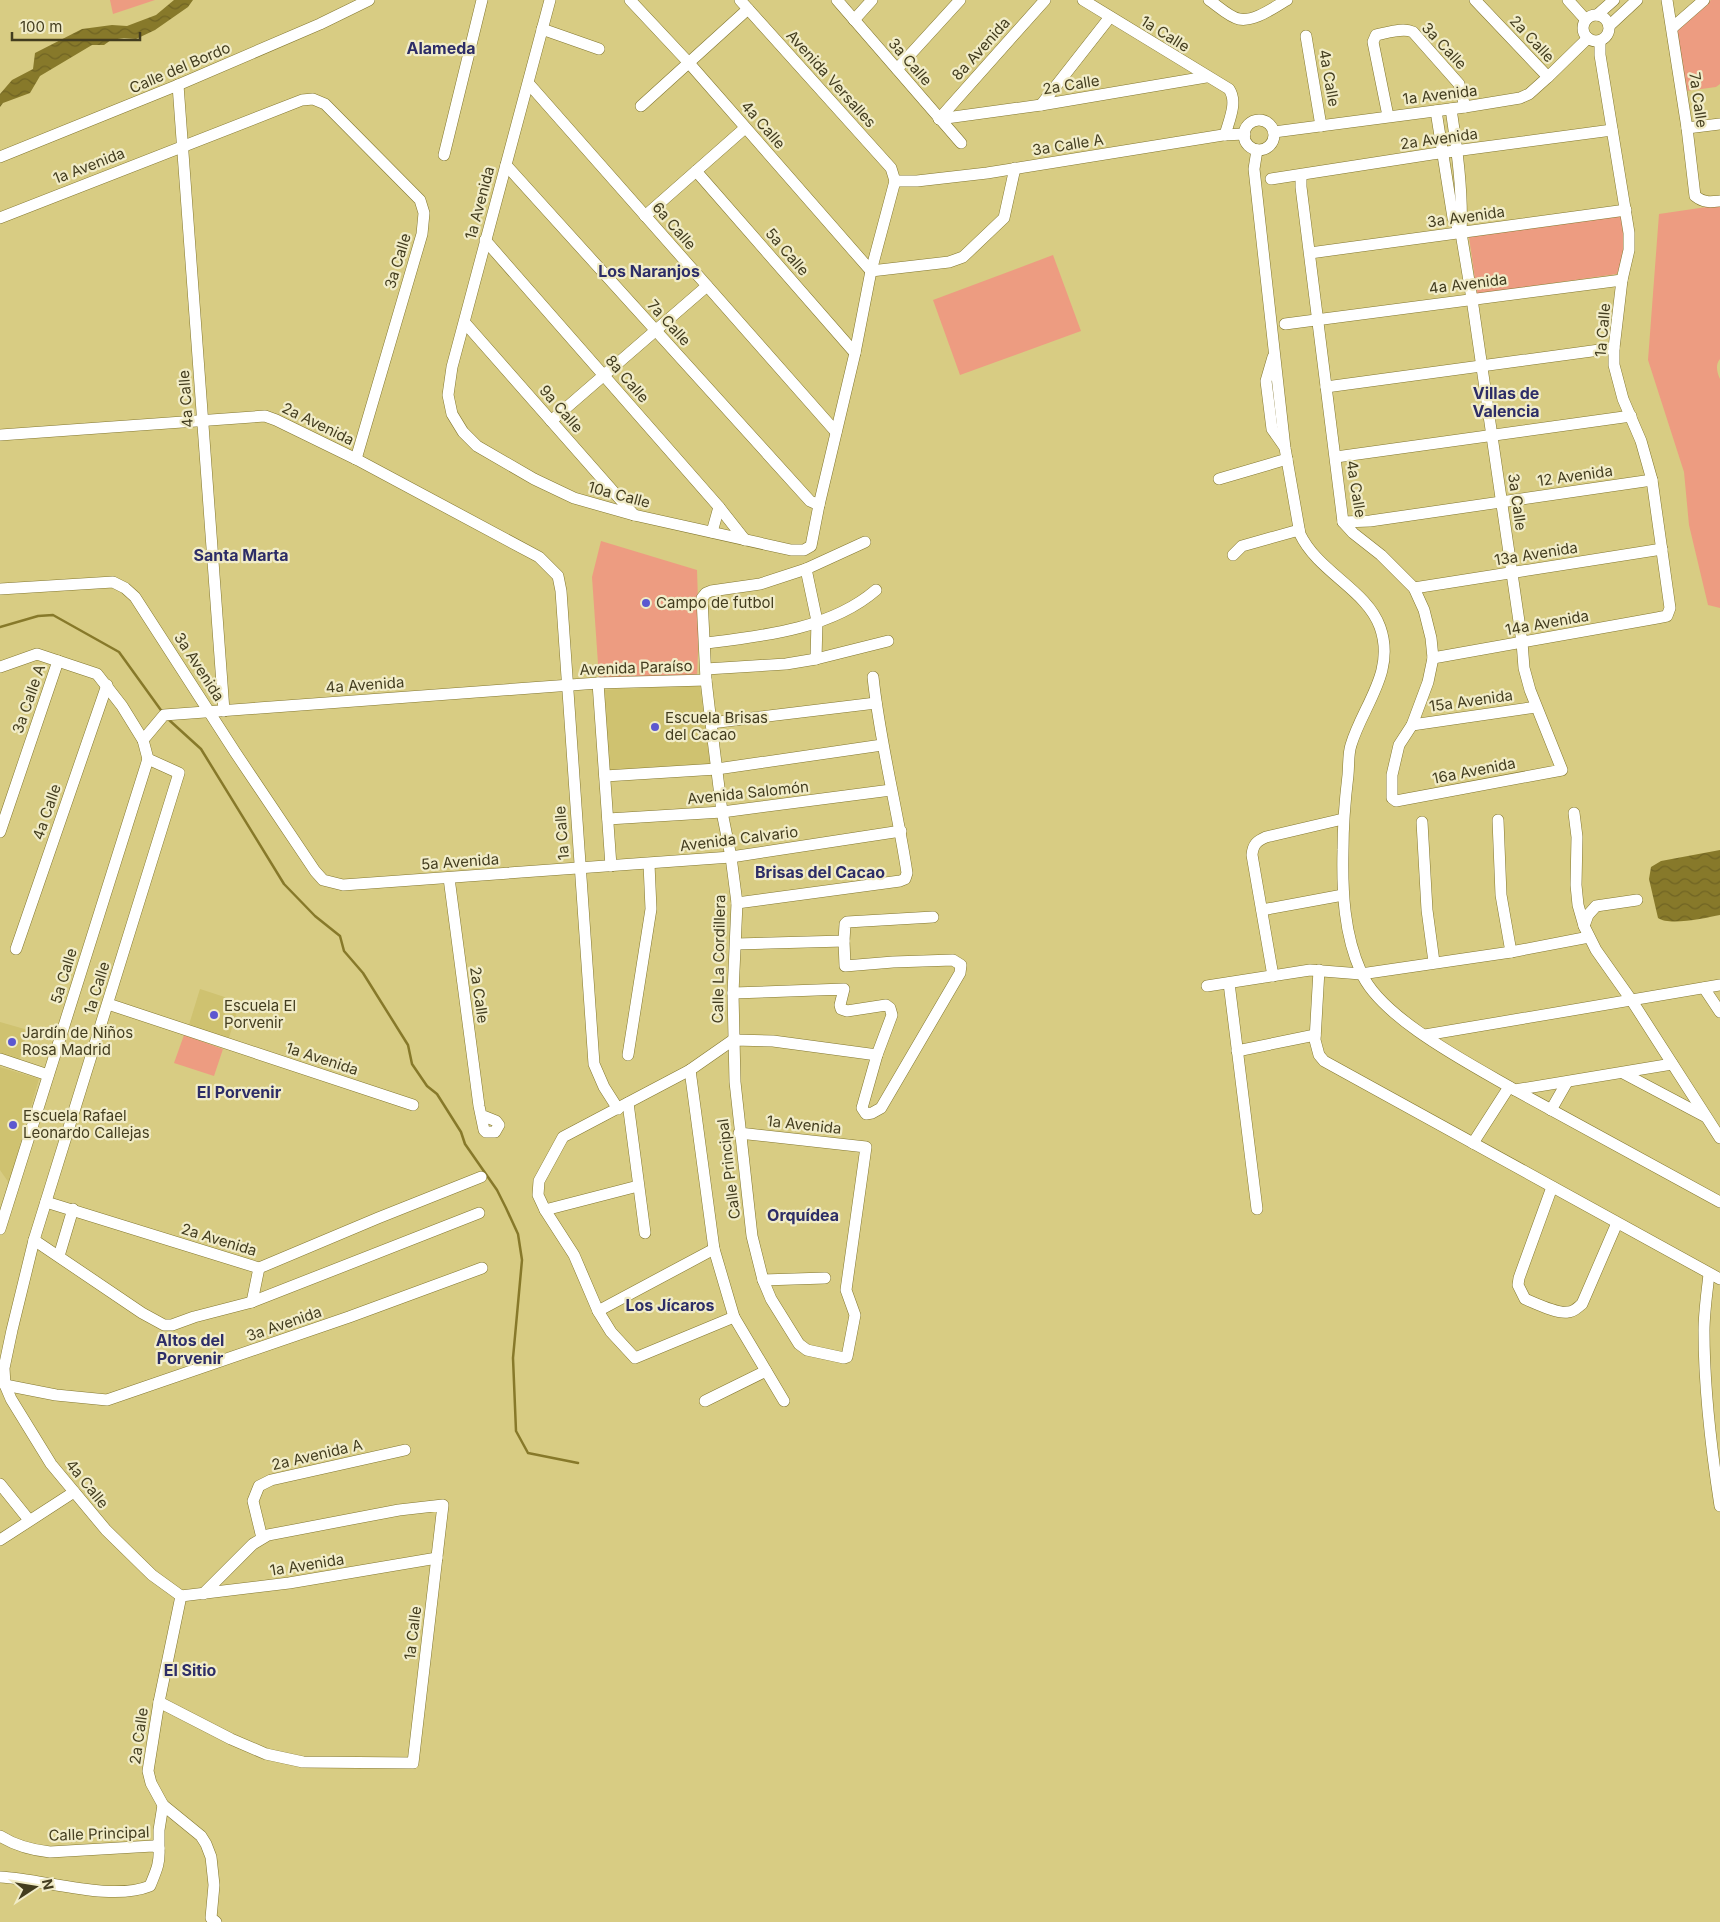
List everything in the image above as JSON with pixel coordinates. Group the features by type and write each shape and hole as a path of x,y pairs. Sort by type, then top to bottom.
{"street":[{"name":"Calle del Bordo","path":"0,157 178,86 320,24 369,0"},
{"path":"444,155 482,0"},
{"name":"1a Avenida","path":"452,414 448,395 449,382 550,0"},
{"name":"4a Calle","path":"630,0 689,63 871,271"},
{"name":"Avenida Versalles","path":"740,0 891,168 895,181"},
{"name":"3a Calle","path":"837,0 961,143"},
{"path":"854,20 872,0"},
{"path":"897,69 960,0"},
{"name":"8a Avenida","path":"939,119 1045,0"},
{"name":"1a Calle","path":"1083,0 1228,89 1233,95 1233,107 1225,135"},
{"path":"1209,0 1238,19 1256,16 1287,0"},
{"name":"2a Calle","path":"1475,0 1548,77"},
{"path":"1568,0 1586,20"},
{"path":"1614,0 1597,15 1591,16 1586,20 1583,29 1588,38 1593,41 1600,41 1607,36 1609,26 1637,0"},
{"name":"7a Calle","path":"1667,0 1687,128 1695,196 1702,201 1720,201"},
{"path":"1672,28 1704,0"},
{"path":"642,106 748,9"},
{"path":"1597,15 1605,19 1609,26"},
{"path":"1041,105 1110,16"},
{"path":"542,29 599,49"},
{"name":"3a Calle","path":"1388,116 1373,42 1376,36 1399,30 1413,32 1459,84 1465,107"},
{"name":"4a Calle","path":"1306,36 1321,126"},
{"name":"1a Avenida","path":"1274,132 1520,98 1529,94 1588,38"},
{"name":"1a Calle","path":"1600,41 1600,55 1626,210 1629,250 1622,280 1614,348 1614,365 1618,384 1631,416 1652,480 1670,608 1666,616"},
{"name":"2a Calle","path":"939,119 1041,105 1206,77"},
{"name":"6a Calle","path":"529,84 836,432"},
{"name":"4a Calle","path":"178,86 224,711"},
{"name":"1a Avenida","path":"0,218 302,100 313,99 325,104"},
{"name":"3a Calle","path":"325,104 420,200 424,213 422,234 356,459"},
{"name":"3a Calle","path":"1451,109 1457,151 1462,218 1461,233 1502,501 1524,668 1536,707 1562,770"},
{"name":"3a Calle","path":"1436,111 1454,218 1461,233"},
{"path":"1259,120 1268,124 1274,132 1274,139 1271,144 1263,150 1257,150 1248,144 1245,134 1250,124 1259,120"},
{"path":"1687,128 1720,124"},
{"path":"645,216 746,128"},
{"name":"2a Avenida","path":"1271,179 1612,130"},
{"name":"3a Calle A","path":"895,181 917,182 1225,135 1245,134"},
{"path":"1257,150 1254,169 1274,353 1266,381 1272,429 1286,454 1299,530 1306,546 1316,558 1368,605 1380,628 1384,648 1384,668 1350,746 1343,819 1343,895 1346,920 1361,974 1375,994 1406,1024 1512,1089 1720,1202"},
{"name":"7a Calle","path":"506,165 814,503"},
{"path":"871,271 949,262 963,257 1004,218 1015,168"},
{"name":"5a Calle","path":"696,171 855,353"},
{"name":"4a Calle","path":"1301,175 1343,522 1353,533 1381,555 1414,588 1424,610 1433,658 1428,682 1412,725 1399,745 1392,775 1392,798"},
{"path":"814,503 836,432 855,353 871,271 895,181"},
{"name":"3a Avenida","path":"1310,253 1626,210"},
{"name":"8a Calle","path":"485,240 719,507 744,540"},
{"name":"4a Avenida","path":"1285,324 1622,280"},
{"path":"551,421 707,286"},
{"name":"9a Calle","path":"465,323 634,515"},
{"path":"1326,387 1614,348"},
{"name":"10a Calle","path":"452,414 463,432 477,446 534,479 574,498 634,515 791,550 804,550 811,546 814,503"},
{"name":"2a Avenida","path":"0,436 265,416 294,428 356,459 540,557"},
{"path":"1336,457 1631,416"},
{"path":"1219,478 1286,454"},
{"name":"12 Avenida","path":"1343,522 1370,521 1652,480"},
{"path":"712,532 719,507"},
{"path":"1353,533 1370,521"},
{"path":"1233,555 1242,546 1299,530"},
{"path":"816,659 817,621 806,569 865,542"},
{"name":"13a Avenida","path":"1414,588 1662,549"},
{"name":"1a Calle","path":"540,557 553,570 561,584 594,1064 604,1087 623,1106"},
{"name":"Calle La Cordillera","path":"734,1082 733,993 737,903 710,723 702,598 706,592 760,584 806,569"},
{"name":"3a Avenida","path":"0,589 114,582 125,588 135,597 235,752 315,871 322,880 342,885"},
{"path":"706,643 755,637 832,617 861,603 876,590"},
{"name":"14a Avenida","path":"1433,658 1666,616"},
{"name":"Avenida Paraíso","path":"568,686 706,675 786,664 816,659 888,641"},
{"path":"0,668 37,654 97,674 106,684 143,740 148,759"},
{"name":"3a Calle A","path":"0,832 58,661"},
{"path":"737,903 905,879 907,873 901,831 882,744 873,677"},
{"path":"598,683 611,866"},
{"name":"4a Calle","path":"16,950 106,684"},
{"name":"4a Avenida","path":"143,740 164,715 568,686"},
{"path":"710,723 876,703"},
{"name":"15a Avenida","path":"1412,725 1536,707"},
{"path":"605,776 717,769 882,744"},
{"name":"1a Calle","path":"2,1368 34,1240 179,773 148,759"},
{"name":"5a Calle","path":"0,1229 148,759"},
{"name":"16a Avenida","path":"1392,798 1396,801 1562,770"},
{"name":"Avenida Salomón","path":"608,820 722,812 891,790"},
{"path":"1574,813 1577,837 1576,885 1578,905 1586,932 1720,1138"},
{"path":"1273,976 1252,855 1253,846 1258,840 1266,837 1343,819"},
{"path":"1498,820 1501,895 1511,952"},
{"path":"1422,822 1427,910 1434,962"},
{"name":"Avenida Calvario","path":"580,869 731,857 901,831"},
{"path":"628,1055 651,909 649,864"},
{"name":"5a Avenida","path":"342,885 580,869"},
{"name":"2a Calle","path":"449,878 482,1115"},
{"path":"1262,910 1343,895"},
{"path":"1586,932 1588,915 1596,906 1636,900"},
{"path":"845,966 953,960 961,965 960,973 881,1108 866,1114 862,1108 877,1055 892,1015 890,1008 886,1005 847,1011 842,1009 840,1005 844,988 845,924 847,922 933,918"},
{"path":"1207,986 1319,970 1361,974 1511,952 1586,932"},
{"path":"736,944 844,941"},
{"path":"1319,970 1315,1034 1319,1055 1324,1061 1715,1276 1704,1329 1710,1441 1720,1506"},
{"path":"1229,983 1257,1209"},
{"path":"1425,1035 1720,985"},
{"path":"733,993 844,988"},
{"path":"1704,988 1720,1012"},
{"name":"1a Avenida","path":"108,1004 414,1105"},
{"path":"1237,1051 1315,1034"},
{"path":"734,1316 636,1358 611,1332 598,1311 574,1255 538,1195 539,1181 563,1137 690,1070 733,1040 773,1041 877,1055"},
{"path":"0,1060 48,1075"},
{"path":"1474,1143 1512,1089 1567,1082 1672,1064"},
{"path":"690,1070 714,1249 734,1316 784,1400"},
{"path":"1623,1073 1706,1118"},
{"name":"Calle Principal","path":"734,1082 752,1236 763,1280 770,1299 799,1344 807,1350 844,1358"},
{"path":"1551,1110 1567,1082"},
{"path":"623,1106 645,1233"},
{"name":"1a Avenida","path":"739,1133 866,1147 846,1290 855,1310 855,1315 849,1354 844,1358"},
{"name":"2a Avenida","path":"46,1202 259,1268 481,1177"},
{"path":"546,1210 638,1186"},
{"path":"1552,1187 1519,1278 1518,1286 1525,1299 1560,1312 1575,1310 1582,1304 1617,1222"},
{"path":"59,1256 73,1209"},
{"name":"3a Avenida","path":"34,1240 142,1313 164,1325 172,1325 194,1317 252,1302 479,1213"},
{"path":"598,1311 714,1249"},
{"path":"252,1302 259,1268"},
{"name":"3a Avenida","path":"5,1385 56,1396 107,1400 349,1317 482,1268"},
{"path":"763,1280 825,1278"},
{"name":"4a Calle","path":"2,1368 5,1385 11,1399 51,1464 106,1530 134,1559 180,1596"},
{"path":"705,1401 766,1371"},
{"name":"2a Avenida A","path":"262,1538 253,1501 259,1486 271,1480 405,1450"},
{"path":"0,1484 29,1520"},
{"path":"0,1540 74,1492"},
{"name":"1a Calle","path":"158,1702 266,1754 303,1762 413,1763 443,1505 400,1510 262,1538"},
{"path":"203,1594 253,1544 262,1538"},
{"name":"1a Avenida","path":"180,1596 289,1583 437,1558"},
{"name":"2a Calle","path":"180,1596 158,1702 148,1771 151,1783 163,1805 201,1836 206,1844 211,1857 214,1885 214,1920"},
{"name":"Calle Principal","path":"0,1836 13,1844 50,1852 153,1846 159,1848 158,1830 163,1805"},
{"path":"0,1877 21,1878 114,1892 141,1889 150,1886 160,1862 159,1848"}],"shaded area":[{"path":"110,0 155,0 113,14"},
{"path":"1711,0 1720,0 1720,84 1716,87 1686,91 1676,32"},
{"path":"1720,205 1720,359 1717,369 1720,379 1720,608 1708,605 1689,525 1684,472 1648,360 1659,214"},
{"path":"1623,215 1624,251 1617,274 1477,294 1469,237"},
{"path":"1053,255 1081,331 960,375 933,300"},
{"name":"Campo de futbol","path":"601,541 697,570 699,630 697,676 599,678 592,577"},
{"name":"Escuela Brisas del Cacao","path":"700,685 710,764 610,770 601,690"},
{"name":"Escuela El Porvenir","path":"200,989 240,1002 228,1041 188,1028"},
{"name":"Jardín de Niños Rosa Madrid","path":"0,1022 28,1030 19,1061 0,1054"},
{"path":"184,1035 223,1049 214,1076 174,1063"},
{"name":"Escuela Rafael Leonardo Callejas","path":"0,1067 39,1079 9,1183 0,1170"}],"water":[{"path":"174,0 193,0 188,7 155,30 136,39 124,38 111,40 104,45 92,45 40,76 30,93 3,103 0,107 0,94 12,80 33,69 35,53 82,29 112,25 127,26 156,15"},
{"path":"1720,850 1720,915 1679,921 1658,918 1649,879 1651,867 1661,861"}],"waterway":[{"path":"0,627 38,616 53,615 119,652 163,713"},
{"path":"168,719 201,749 284,884 315,916 340,936 344,951 363,973 408,1045 412,1064 427,1086 437,1094 461,1132 465,1144 497,1190 518,1234 522,1260 513,1358 516,1431 528,1453 578,1463"}],"place":[{"name":"Campo de futbol","path":"646,603"},
{"name":"Escuela Brisas del Cacao","path":"655,727"},
{"name":"Escuela El Porvenir","path":"214,1015"},
{"name":"Jardín de Niños Rosa Madrid","path":"12,1042"},
{"name":"Escuela Rafael Leonardo Callejas","path":"13,1125"}],"district":[{"name":"Alameda","path":"441,48"},
{"name":"Los Naranjos","path":"649,271"},
{"name":"Villas de Valencia","path":"1506,402"},
{"name":"Santa Marta","path":"241,555"},
{"name":"Brisas del Cacao","path":"820,872"},
{"name":"El Porvenir","path":"239,1092"},
{"name":"Orquídea","path":"803,1215"},
{"name":"Los Jícaros","path":"670,1305"},
{"name":"Altos del Porvenir","path":"190,1349"},
{"name":"El Sitio","path":"190,1670"}]}
